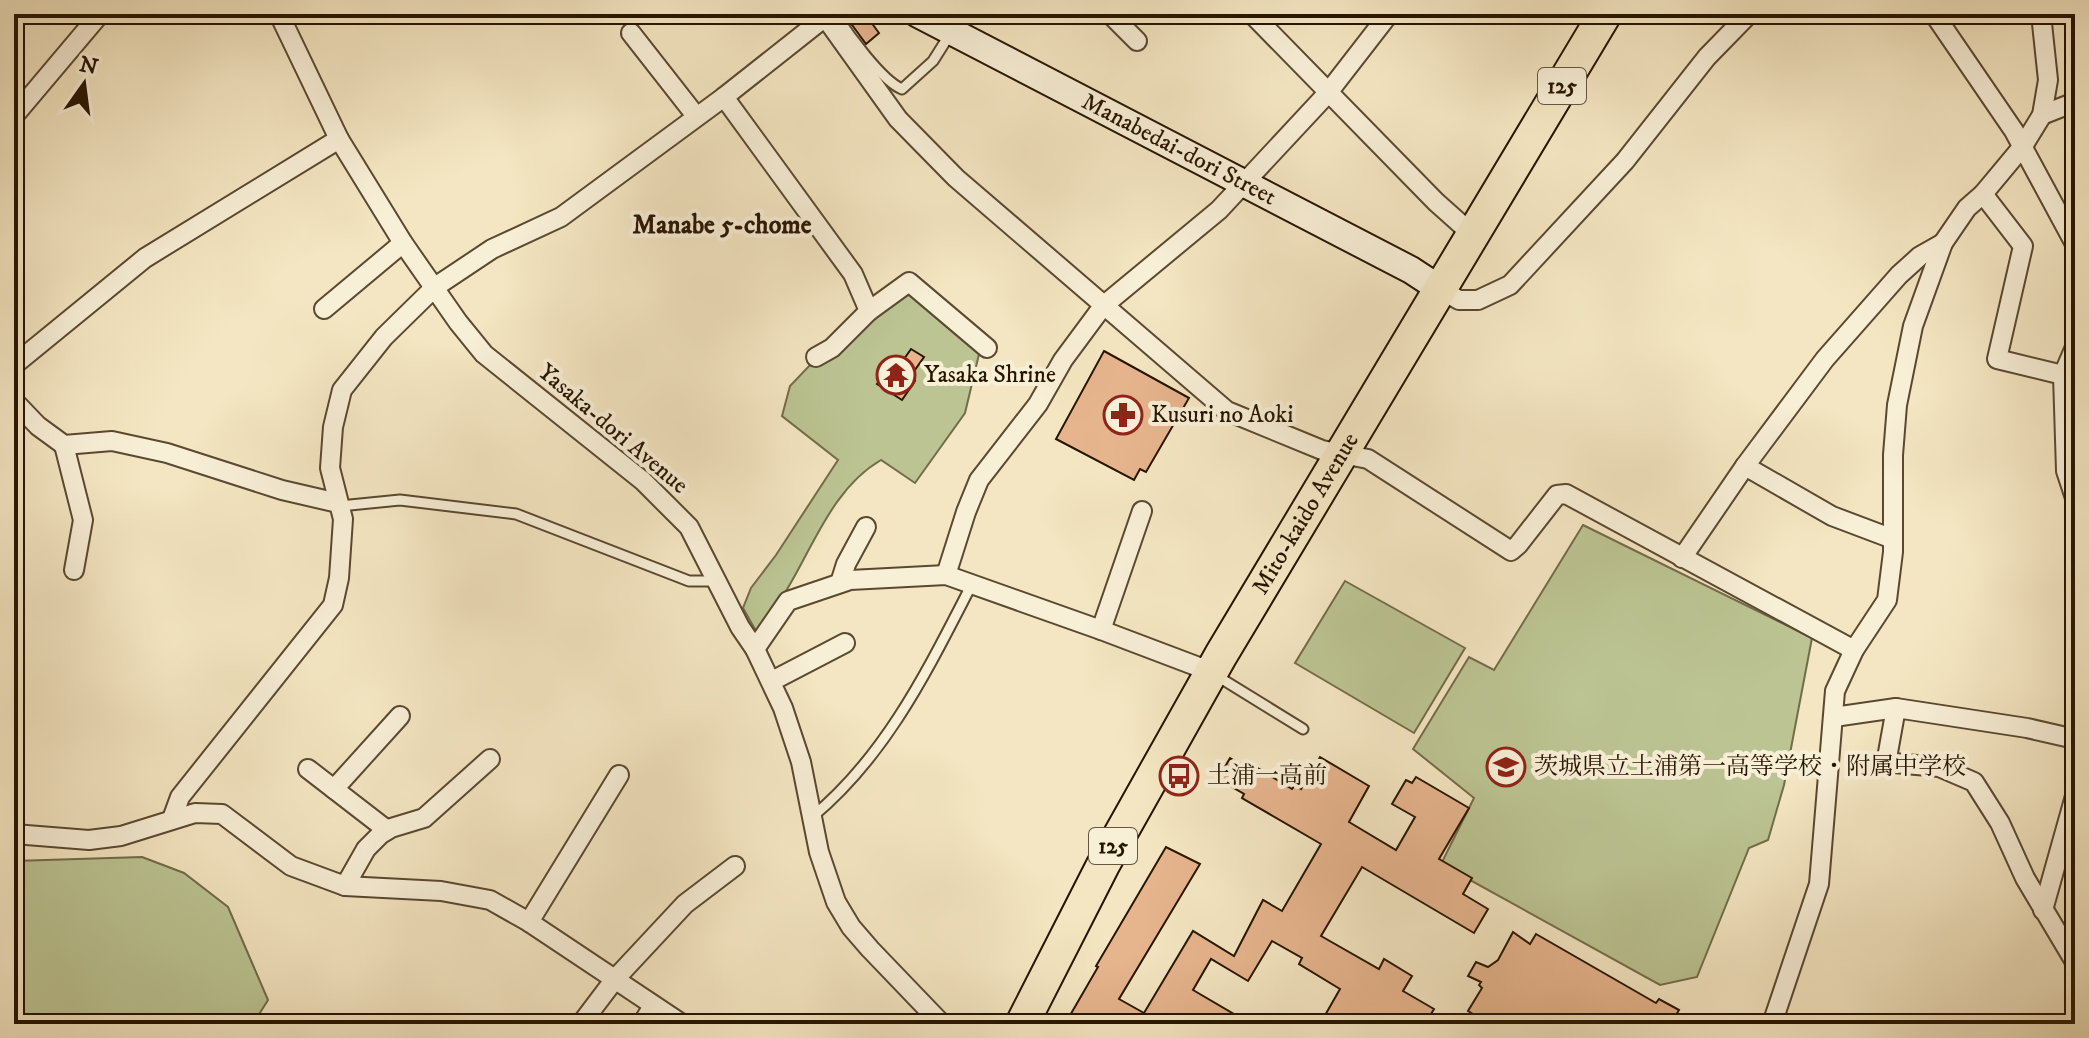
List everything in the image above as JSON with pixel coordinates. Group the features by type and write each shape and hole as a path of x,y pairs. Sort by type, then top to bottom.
{"highway":[{"name":"Mito-kaido Avenue","path":"1022,1024 1103,865 1212,672 1605,14"}],"street":[{"path":"14,116 100,14"},
{"name":"Yasaka-dori Avenue","path":"279,14 339,139 403,243 458,322 484,354 643,481 671,507 699,544 772,681 801,762 811,818 836,902 851,927 942,1024"},
{"name":"Manabedai-dori Street","path":"918,14 1411,270 1440,289"},
{"path":"1110,14 1137,41"},
{"path":"1252,14 1327,94 1473,235"},
{"path":"946,575 979,480 1038,404 1063,360 1103,306 1219,210 1327,94 1389,14"},
{"path":"1440,289 1459,300 1478,300 1510,285 1625,161 1707,57 1749,14"},
{"path":"1934,14 2023,146 2075,244"},
{"path":"1772,1024 1819,884 1835,691 1854,650 1887,600 1893,539 1893,455 1897,405 1913,326 1943,243 1967,208 1983,194 2023,146 2042,115 2048,80 2041,14"},
{"path":"172,819 180,797 333,605 339,578 343,519 330,468 333,427 342,390 384,337 435,287 492,249 561,217 830,15 898,119 956,178 1227,411 1309,445 1368,459 1511,551 1557,495 1566,494 1854,650"},
{"path":"631,33 696,116"},
{"path":"724,97 853,274 869,311"},
{"path":"2042,115 2075,102"},
{"path":"14,365 145,258 339,139"},
{"path":"1983,194 2023,246 1997,359 2063,375"},
{"path":"324,309 403,243"},
{"path":"1682,558 1745,466 1825,359 1899,275 1920,256 1943,243"},
{"path":"816,357 832,348 869,311 909,282 987,348"},
{"path":"2075,347 2063,375 2066,471 2075,498"},
{"path":"14,401 38,426 64,445 83,520 74,570"},
{"path":"64,445 112,441 167,453 282,490 339,504"},
{"path":"1745,466 1832,516 1893,539"},
{"path":"1101,630 1142,511"},
{"path":"840,583 846,564 866,527"},
{"path":"755,649 788,601 840,583 892,576 946,575 1212,672"},
{"path":"772,681 845,643"},
{"path":"1834,717 1896,708 2027,728 2075,739"},
{"path":"1896,708 1887,758 1894,763 1939,767 1974,782 2000,823 2043,910 2075,962"},
{"path":"334,789 400,716"},
{"path":"345,886 366,849 387,830 424,818 490,759"},
{"path":"308,769 387,830"},
{"path":"529,922 619,775"},
{"path":"2043,910 2075,796"},
{"path":"14,834 89,840 121,836 195,813 222,814 291,866 345,886 441,891 490,900 529,922 682,1024"},
{"path":"581,1024 615,979 685,904 735,866"},
{"path":"642,1024 653,1006"}],"lane":[{"path":"830,15 895,86 902,89 933,61 951,31"},
{"path":"339,504 400,500 516,514 689,581 716,581"},
{"path":"811,818 850,782 894,726 914,695 972,584"},
{"path":"1212,672 1303,729"}],"green space":[{"path":"908,291 980,350 965,413 915,483 881,460 850,486 826,519 783,596 756,631 743,608 751,588 838,460 782,416 790,386 810,365 839,349"},
{"path":"1583,525 1812,638 1784,785 1768,840 1749,848 1697,977 1660,985 1441,864 1474,798 1413,749 1469,657 1494,670"},
{"path":"1345,581 1465,648 1414,733 1295,663"},
{"path":"142,857 184,873 228,907 268,1000 253,1024 14,1024 14,861"}],"building":[{"path":"844,14 865,14 879,33 866,44"},
{"name":"Yasaka Shrine","path":"911,349 924,357 910,377 915,381 902,400 877,384 891,364 897,369"},
{"path":"1104,351 1189,398 1146,472 1140,469 1134,480 1056,439"},
{"path":"1320,757 1369,786 1349,822 1396,850 1415,817 1392,804 1406,780 1412,783 1416,777 1469,808 1439,859 1472,878 1463,894 1488,909 1474,933 1362,867 1321,936 1379,969 1384,959 1412,976 1403,991 1434,1009 1425,1024 1320,1024 1340,989 1299,964 1302,958 1272,941 1248,981 1211,959 1193,990 1251,1024 1065,1024 1166,847 1200,864 1119,999 1144,1013 1193,931 1234,956 1263,900 1282,911 1321,844 1242,798 1244,794 1218,779 1230,758 1253,771 1256,767 1292,789 1295,785 1301,789"},
{"path":"1513,932 1530,944 1536,934 1656,1003 1659,999 1679,1010 1671,1024 1484,1024 1483,1020 1468,1011 1482,988 1479,985 1481,982 1468,976 1476,962 1488,967 1498,960"}],"place":[{"name":"Yasaka Shrine","path":"896,375"},
{"name":"Kusuri no Aoki","path":"1123,415"},
{"name":"茨城県立土浦第一高等学校・附属中学校","path":"1506,767"},
{"name":"土浦一高前","path":"1179,776"}],"district":[{"name":"Manabe 5-chome","path":"722,225"}]}
